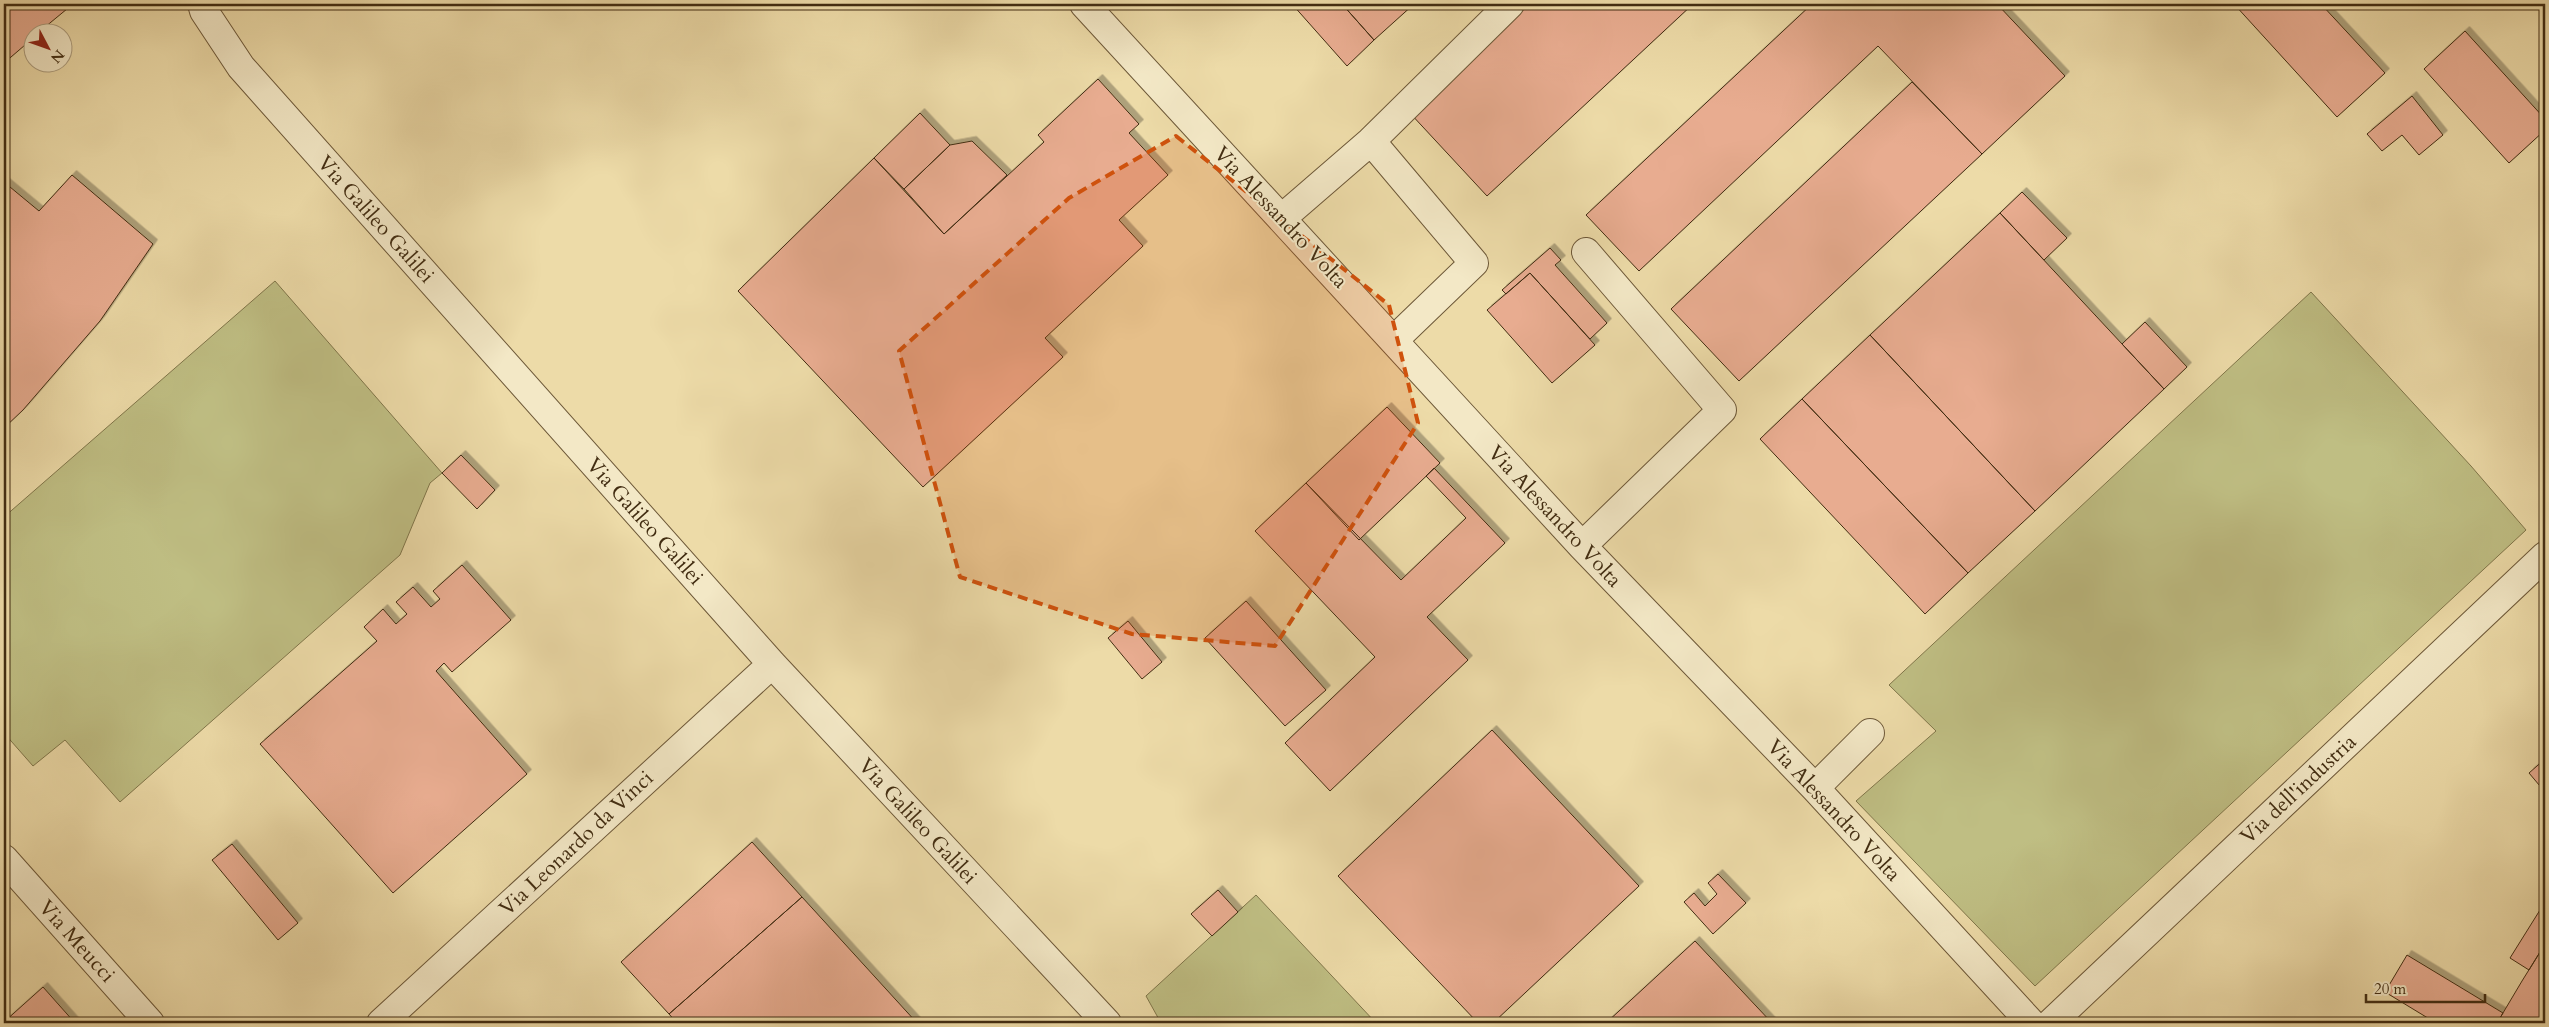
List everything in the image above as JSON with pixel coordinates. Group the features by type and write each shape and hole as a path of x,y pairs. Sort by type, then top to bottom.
{"street":[{"name":"Via Galileo Galilei","path":"202,4 204,11 241,67 772,664 1107,1023"},
{"name":"Via Alessandro Volta","path":"1084,4 1582,546 1815,788 2031,1023"},
{"path":"1282,218 1371,141 1510,4"},
{"path":"1371,141 1474,263 1394,340"},
{"path":"1582,546 1722,410 1586,252"},
{"name":"Via dell'industria","path":"2051,1023 2545,556"},
{"name":"Via Leonardo da Vinci","path":"381,1023 772,664"},
{"path":"1815,788 1870,733"},
{"name":"Via Meucci","path":"4,859 150,1023"}],"highlighted area":[{"path":"1176,136 1389,305 1418,423 1275,646 1132,634 960,577 899,351 1069,198"}],"shaded area":[{"path":"275,281 442,473 430,483 400,555 120,802 65,740 33,766 4,733 4,517"},
{"path":"2311,292 2471,466 2526,530 2035,986 1856,801 1936,731 1889,685"},
{"path":"1256,895 1376,1023 1161,1023 1146,996"}],"building":[{"path":"4,4 73,4 51,22 22,22 22,48 4,63"},
{"path":"1292,4 1342,4 1374,40 1347,66"},
{"path":"1342,4 1414,4 1374,40"},
{"path":"1525,4 1693,4 1487,196 1409,112"},
{"path":"1812,4 1997,4 2065,76 1982,154 1878,46 1639,271 1586,215"},
{"path":"2234,4 2321,4 2385,73 2337,117"},
{"path":"2465,31 2545,119 2545,130 2509,163 2424,69"},
{"path":"1098,79 1139,124 1129,133 1168,175 1119,220 1143,246 1045,338 1063,357 923,487 738,291 874,158 944,234 1044,142 1038,135"},
{"path":"1912,82 1982,154 1739,381 1671,309"},
{"path":"2412,96 2443,135 2419,155 2402,135 2382,151 2367,134"},
{"path":"920,113 950,145 904,189 874,158"},
{"path":"972,141 1007,175 944,234 904,189 950,145"},
{"path":"72,175 153,244 100,321 23,410 4,428 4,182 39,211"},
{"path":"2022,192 2067,238 2044,260 2000,213"},
{"path":"2000,213 2164,389 2035,511 1870,335"},
{"path":"1550,248 1561,260 1555,265 1607,323 1590,339 1530,273 1506,294 1502,290"},
{"path":"1530,273 1595,345 1552,383 1487,310"},
{"path":"2145,322 2187,367 2164,389 2122,344"},
{"path":"1870,335 2035,511 1968,573 1802,399"},
{"path":"1802,399 1968,573 1925,614 1760,439"},
{"path":"1387,407 1440,463 1359,540 1306,483"},
{"path":"461,455 495,490 477,509 442,473"},
{"path":"1434,468 1505,543 1427,617 1468,660 1330,791 1285,743 1375,657 1255,531 1306,483 1401,580 1466,518 1426,476"},
{"path":"462,565 511,620 452,672 444,663 436,671 527,774 393,893 260,744 377,641 364,627 383,609 396,624 407,614 396,602 413,587 431,607 440,599 433,591"},
{"path":"1246,601 1326,690 1285,726 1205,638"},
{"path":"1128,621 1162,662 1142,679 1108,638"},
{"path":"1492,730 1639,886 1493,1023 1478,1023 1338,876"},
{"path":"2545,759 2545,792 2529,773"},
{"path":"752,842 802,897 669,1014 621,962"},
{"path":"232,844 298,923 278,940 212,860"},
{"path":"1718,874 1746,903 1713,934 1684,902 1694,893 1705,906 1717,894 1708,883"},
{"path":"1218,890 1238,912 1212,936 1191,914"},
{"path":"802,897 917,1023 677,1023 669,1014"},
{"path":"2540,910 2545,913 2545,944 2529,970 2510,958"},
{"path":"1695,941 1772,1023 1606,1023"},
{"path":"2545,944 2545,1023 2497,1023 2522,981"},
{"path":"2407,955 2503,1013 2497,1023 2436,1023 2385,992"},
{"path":"43,987 75,1023 4,1023 4,1022"}]}
